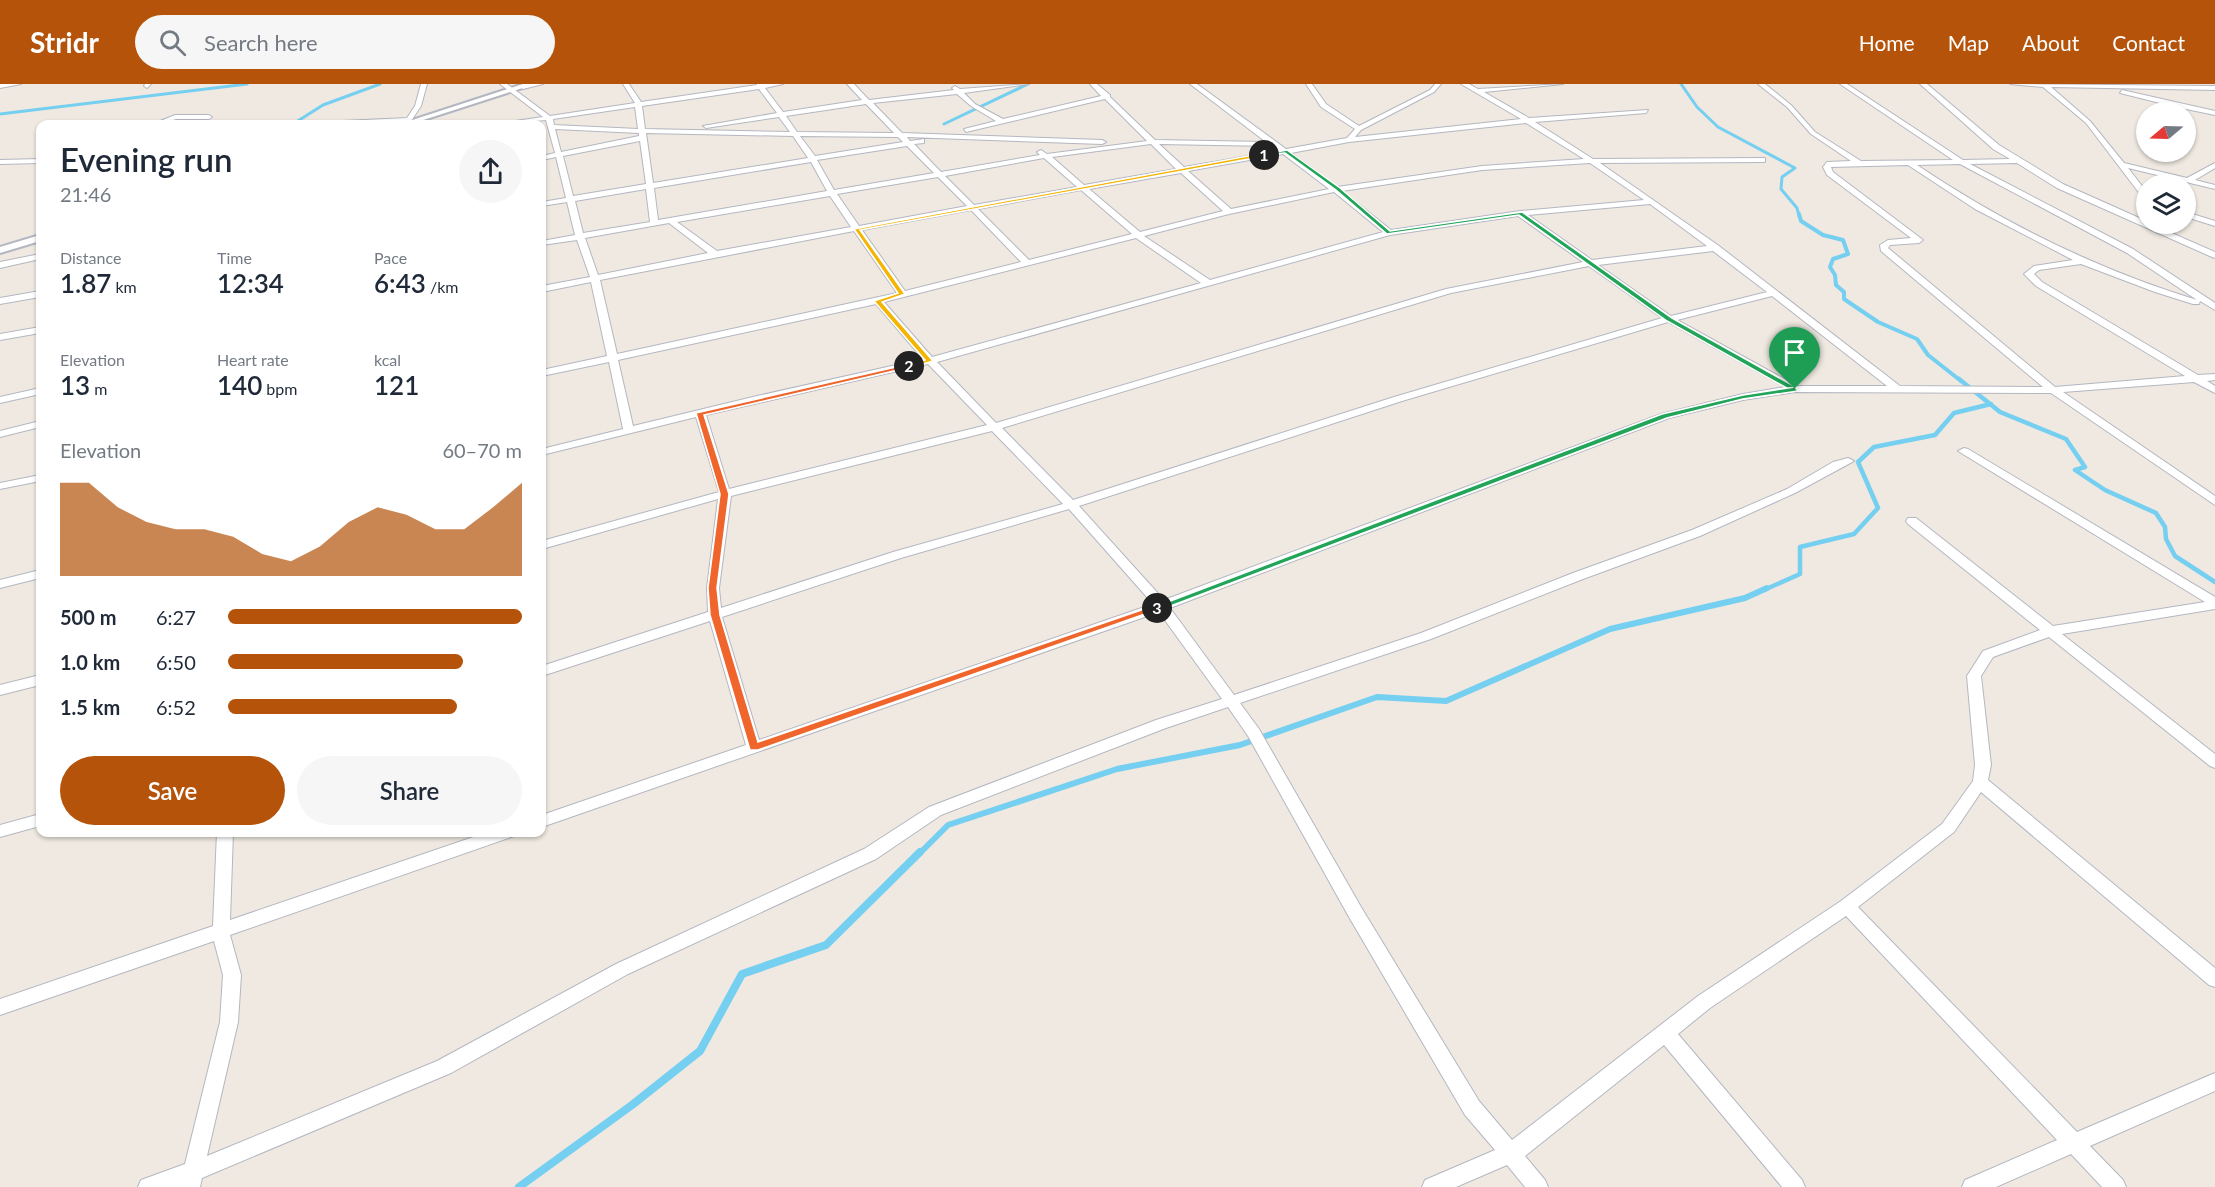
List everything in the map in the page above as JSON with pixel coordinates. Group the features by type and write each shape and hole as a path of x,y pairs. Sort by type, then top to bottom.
{"street":[{"path":"0,86 18,84"},
{"path":"408,120 418,106 424,84"},
{"path":"414,120 507,87 540,84"},
{"path":"626,84 638,103 655,225"},
{"path":"546,122 638,103 780,84"},
{"path":"850,84 865,102 901,135 1027,263"},
{"path":"952,84 973,105 1004,121 1025,137 1080,188 1138,236 1209,284"},
{"path":"546,157 642,135 865,102 1026,84"},
{"path":"1093,84 1229,212"},
{"path":"1192,84 1271,144 1286,151 1338,189 1389,233"},
{"path":"1309,84 1317,100 1332,114 1359,129"},
{"path":"1349,140 1359,129 1432,91 1438,84"},
{"path":"1464,84 1529,120 1651,201 1716,248 1898,390"},
{"path":"1478,91 1560,84"},
{"path":"1761,84 1789,106 1813,133 1860,164"},
{"path":"1843,84 1963,163 2130,251 2214,307"},
{"path":"1923,84 1996,147 2060,186 2215,255"},
{"path":"2013,84 2215,88"},
{"path":"760,85 813,159 832,193 902,294"},
{"path":"2045,85 2088,122 2136,184"},
{"path":"2093,85 2164,102"},
{"path":"507,87 550,122 642,135"},
{"path":"546,203 910,144 1108,96"},
{"path":"2196,109 2215,113"},
{"path":"546,288 715,254 1349,140 1529,120 1646,111"},
{"path":"167,120 175,117 208,117"},
{"path":"550,122 580,237 595,278 615,357 629,431"},
{"path":"671,131 1025,137 1134,144"},
{"path":"546,242 1045,156 1153,142 1271,144"},
{"path":"546,372 878,301 1229,212 1338,189 1482,168 1592,161 1762,160"},
{"path":"0,162 36,161"},
{"path":"2018,161 1830,164 1827,167 1830,173 1919,240 1888,243 1884,245 1884,249 2053,390 2215,501"},
{"path":"1911,164 1961,199 2014,229 2149,289 2214,307"},
{"path":"2119,164 2163,174"},
{"path":"2196,176 2215,165"},
{"path":"2196,182 2215,187"},
{"path":"546,451 700,413 930,361 1389,233 1520,213 1651,201"},
{"path":"1520,213 1669,319 1795,389"},
{"path":"2196,217 2215,224"},
{"path":"672,222 715,254"},
{"path":"0,250 36,239"},
{"path":"546,544 725,494 993,427 1449,291 1590,263 1716,248"},
{"path":"0,265 36,258"},
{"path":"2085,261 2037,268 2028,274 2039,284 2215,390"},
{"path":"546,670 897,555 1071,505 1398,399 1669,319 1774,293"},
{"path":"0,301 36,295"},
{"path":"878,301 930,361 1071,505 1162,606 1232,700 1257,740 1472,1108 1512,1153 1538,1187"},
{"path":"0,337 36,331"},
{"path":"546,820 1162,606 1665,416 1743,397 1795,389 2053,390 2215,377"},
{"path":"0,400 36,392"},
{"path":"700,413 725,494 713,588 715,615 754,747"},
{"path":"0,434 36,425"},
{"path":"1964,451 2215,604"},
{"path":"148,1187 191,1180 444,1067 622,969 870,854 935,811 1161,724 1426,636 1578,576 1696,533 1791,491 1837,464 1848,461"},
{"path":"0,486 36,479"},
{"path":"1912,521 2215,762"},
{"path":"0,584 36,575"},
{"path":"1432,1187 1512,1153 1704,1002 1847,906 1948,828 1980,782 1983,765 1974,676 1988,654 2051,631 2215,604"},
{"path":"0,690 36,681"},
{"path":"1980,782 2215,979"},
{"path":"0,831 36,821"},
{"path":"191,1180 229,1022 232,975 221,932 225,837"},
{"path":"0,1007 494,837"},
{"path":"1847,906 2116,1187"},
{"path":"1665,1032 1795,1187"},
{"path":"1972,1187 2215,1082"}],"waterway":[{"path":"0,114 247,84"},
{"path":"299,120 323,105 380,84"},
{"path":"944,124 1028,84"},
{"path":"1681,84 1697,107 1718,127 1795,168 1782,177 1781,189 1797,208 1799,216"},
{"path":"1799,214 1801,221 1823,235 1843,240 1848,254 1833,259 1830,267 1835,275 1836,285 1844,292 1844,299 1878,322 1917,339 1928,355 1961,381"},
{"path":"1959,379 1990,404"},
{"path":"1764,590 1800,574 1800,547 1854,534 1878,508 1858,462 1874,447 1935,435 1954,413 1990,404"},
{"path":"1990,404 2000,412 2066,439 2085,467 2075,470 2105,490 2156,513 2165,527 2166,539 2175,556 2215,582"},
{"path":"919,854 948,825 1117,769 1240,745 1377,697 1446,701 1610,629 1745,598 1767,588"},
{"path":"519,1187 632,1105 700,1051 742,974 826,945 920,852"}],"route":[{"path":"1286,151 1338,189 1389,233 1520,213 1669,319 1795,389 1743,397 1665,416 1162,606 754,747 715,615 713,588 725,494 700,413 930,361 878,301 902,294 856,229 1286,151"}]}
